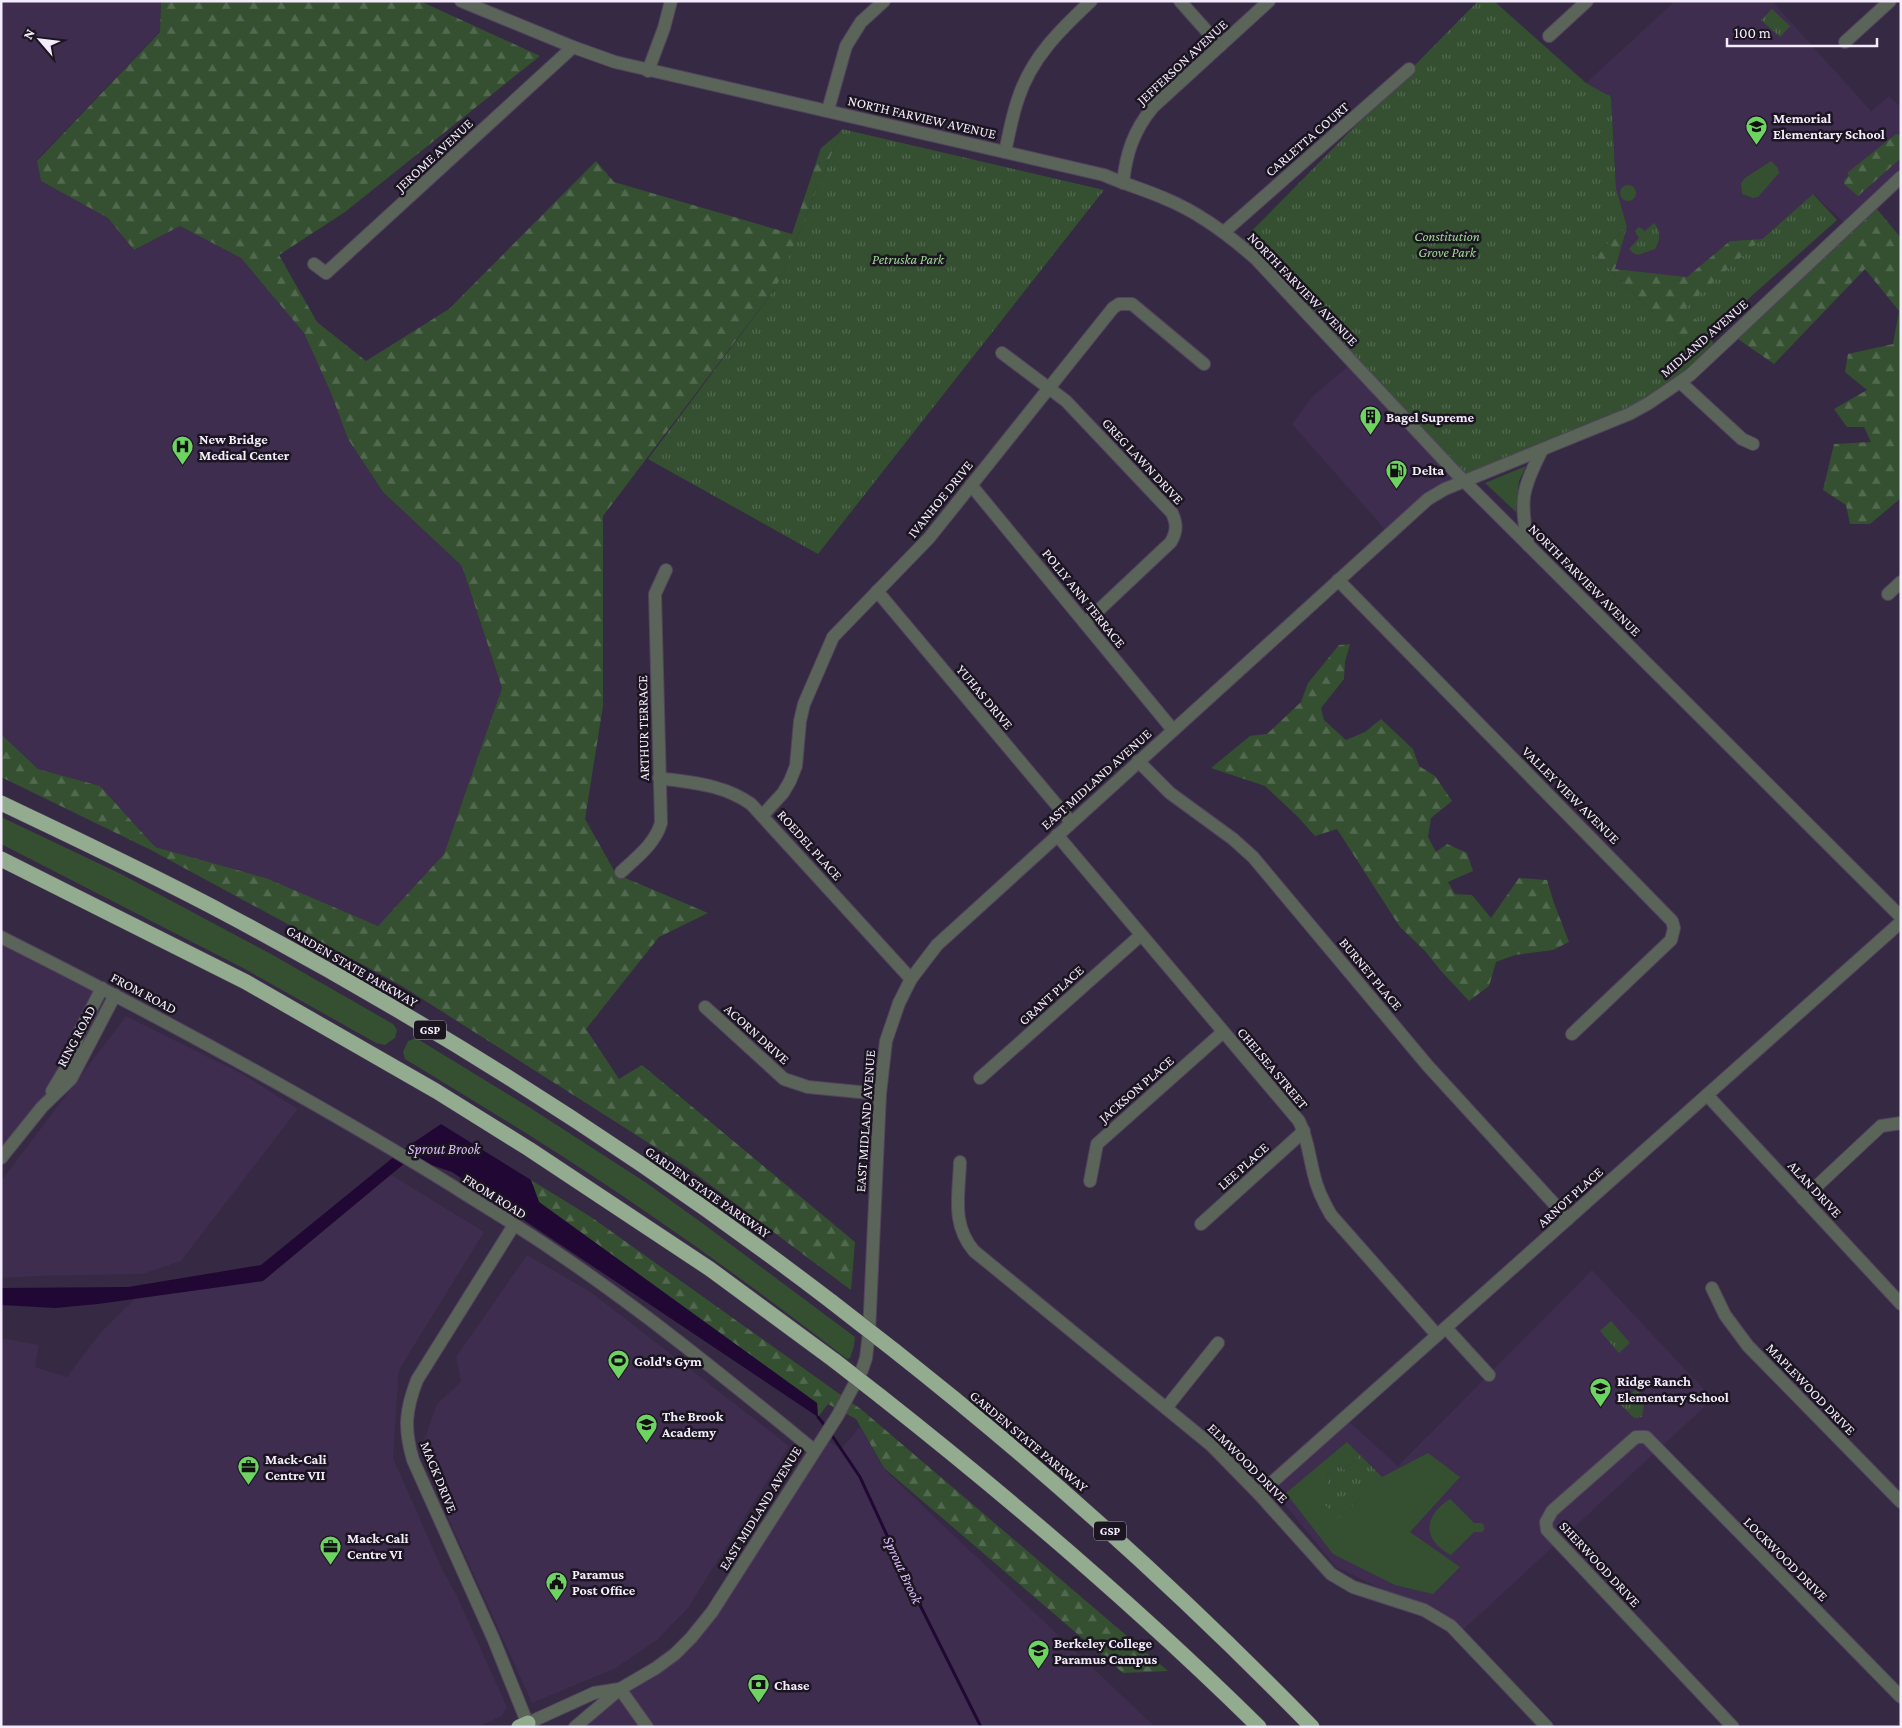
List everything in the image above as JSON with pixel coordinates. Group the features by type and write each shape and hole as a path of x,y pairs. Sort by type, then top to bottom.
{"highway":[{"name":"GARDEN STATE PARKWAY","path":"1,803 224,913 414,1020 653,1172 832,1302 995,1432 1112,1533 1218,1633 1312,1727"},
{"path":"1,859 246,982 436,1091 530,1149 695,1259 835,1361 988,1482 1098,1575 1198,1667 1259,1727"}],"street":[{"name":"NORTH FARVIEW AVENUE","path":"461,1 483,6 573,47 615,62 1104,175 1167,199 1196,214 1224,232 1256,259 1465,481 1901,917"},
{"path":"648,71 664,28 671,1"},
{"path":"828,110 846,46 862,22 884,1"},
{"path":"1005,152 1018,99 1036,60 1061,28 1091,1"},
{"path":"1180,1 1220,46"},
{"name":"JEFFERSON AVENUE","path":"1123,183 1129,149 1144,120 1154,108 1269,1"},
{"path":"1549,36 1587,1"},
{"path":"1845,42 1890,1"},
{"name":"JEROME AVENUE","path":"314,264 326,274 573,47"},
{"name":"CARLETTA COURT","path":"1224,232 1409,69"},
{"name":"MIDLAND AVENUE","path":"1465,481 1628,414 1649,403 1680,382 1901,177"},
{"name":"IVANHOE DRIVE","path":"762,816 783,793 793,774 796,766 800,721 804,704 827,648 841,627 929,538 1113,308 1119,304 1132,304 1204,364"},
{"name":"GREG LAWN DRIVE","path":"1002,353 1066,401 1172,513 1176,520 1175,535 1171,542 1085,623"},
{"path":"1680,382 1742,439 1753,444"},
{"path":"1528,545 1522,508 1523,496 1526,483 1542,450"},
{"name":"EAST MIDLAND AVENUE","path":"575,1727 620,1689 656,1668 692,1638 712,1612 838,1415 862,1370 866,1358 869,1333 880,1094 886,1041 899,1003 923,962 944,938 1428,499 1445,489 1465,481"},
{"name":"POLLY ANN TERRACE","path":"971,485 1173,730"},
{"name":"ARTHUR TERRACE","path":"621,872 650,845 660,826 655,594 666,570"},
{"name":"VALLEY VIEW AVENUE","path":"1338,580 1672,921 1674,934 1671,940 1572,1034"},
{"path":"1888,594 1901,582"},
{"name":"YUHAS DRIVE","path":"877,591 1071,822"},
{"name":"BURNET PLACE","path":"1138,761 1170,793 1233,839 1253,857 1428,1066 1568,1219"},
{"name":"ROEDEL PLACE","path":"659,778 716,786 751,804 912,979"},
{"name":"CHELSEA STREET","path":"1057,835 1299,1121 1304,1131 1320,1192 1331,1215 1442,1332 1489,1375"},
{"name":"ARNOT PLACE","path":"1259,1494 1901,922"},
{"name":"GRANT PLACE","path":"980,1078 1141,935"},
{"name":"FROM ROAD","path":"1,937 242,1062 415,1163 514,1224 659,1326 814,1450"},
{"path":"42,1107 73,1056 79,1033 102,988"},
{"name":"RING ROAD","path":"1,1158 42,1107 74,1075 116,995"},
{"name":"ACORN DRIVE","path":"704,1007 784,1079 808,1087 880,1094"},
{"name":"JACKSON PLACE","path":"1090,1181 1096,1144 1223,1032"},
{"name":"ALAN DRIVE","path":"1707,1095 1901,1304"},
{"path":"1803,1199 1881,1126 1901,1123"},
{"name":"LEE PLACE","path":"1201,1224 1304,1131"},
{"name":"ELMWOOD DRIVE","path":"960,1162 958,1213 962,1233 967,1242 982,1258 1211,1445 1332,1574 1342,1582 1424,1610 1451,1626 1547,1727"},
{"name":"MACK DRIVE","path":"514,1224 417,1380 410,1398 406,1419 407,1439 413,1460 493,1638 526,1726"},
{"name":"MAPLEWOOD DRIVE","path":"1712,1288 1725,1315 1748,1346 1901,1502"},
{"path":"1166,1408 1218,1343"},
{"name":"SHERWOOD DRIVE","path":"1650,1442 1646,1437 1641,1436 1630,1441 1552,1511 1546,1522 1547,1530 1734,1727"},
{"name":"LOCKWOOD DRIVE","path":"1650,1442 1901,1697"},
{"path":"620,1689 647,1727"},
{"name":"EAST MIDLAND AVENUE","path":"526,1726 594,1693 620,1689"}],"shaded area":[{"name":"New Bridge Medical Center","path":"1,1 161,1 160,31 37,160 41,181 108,218 134,250 180,226 241,258 304,333 331,393 348,439 383,492 462,566 502,688 444,854 378,926 266,878 155,847 100,786 38,769 1,734"},
{"name":"Memorial Elementary School","path":"1675,1 1772,1 1871,111 1889,96 1901,107 1901,177 1848,226 1813,194 1762,239 1730,241 1687,277 1615,269 1627,227 1616,188 1611,97 1586,83"},
{"path":"1353,362 1465,481 1389,534 1292,424 1313,396"},
{"path":"1,937 102,988 68,1064 1,1158"},
{"path":"126,1016 244,1075 298,1109 181,1261 143,1274 1,1278 1,1181"},
{"path":"390,1174 484,1232 399,1370 393,1458 442,1569 457,1596 507,1707 502,1716 478,1727 1,1727 1,1338 39,1345 35,1367 67,1377 101,1332 136,1298 263,1281"},
{"path":"527,1255 592,1293 789,1446 688,1608 657,1640 616,1668 532,1703 446,1513 424,1440 437,1404 461,1382 456,1357"},
{"path":"1592,1270 1713,1399 1464,1629 1336,1567 1269,1485 1345,1418 1398,1466"},
{"path":"860,1427 884,1469 1155,1727 575,1727 691,1638 823,1437 841,1449"}],"green space":[{"path":"161,1 420,1 540,56 345,212 279,255 317,322 366,361 449,309 596,161 614,182 792,234 821,148 842,129 777,286 603,516 603,706 585,819 616,874 708,913 659,937 586,1029 619,1079 642,1065 855,1242 851,1290 685,1166 402,986 151,850 1,777 1,734 38,769 100,786 155,847 266,878 378,926 444,854 502,688 462,566 383,492 348,439 331,393 304,333 241,258 180,226 134,250 108,218 41,181 37,161 160,32"},
{"name":"Constitution Grove Park","path":"1478,1 1494,1 1586,83 1611,97 1616,188 1627,227 1595,255 1703,362 1649,403 1465,481 1239,244"},
{"path":"1772,9 1790,26 1780,37 1761,20"},
{"name":"Petruska Park","path":"842,129 1104,190 818,554 648,459 777,286"},
{"path":"1896,134 1901,135 1901,158 1858,196 1844,184 1849,175 1847,173"},
{"path":"1771,161 1778,168 1779,173 1758,197 1753,198 1742,194 1741,183 1745,178"},
{"path":"1628,185 1636,193 1628,201 1620,193"},
{"path":"1813,194 1837,220 1709,334 1685,307"},
{"path":"1877,209 1901,238 1901,498 1870,524 1850,524 1846,505 1823,490 1834,444 1871,442 1864,427 1847,427 1834,409 1867,390 1845,372 1848,354 1893,344 1899,311 1865,269 1774,364 1738,339"},
{"path":"1654,223 1659,236 1655,249 1638,255 1633,253 1629,249 1639,238 1635,231 1639,227 1645,231"},
{"path":"1627,227 1615,269 1687,277 1730,241 1762,239 1686,307 1709,334 1716,350 1703,362 1595,255"},
{"path":"1526,466 1519,481 1516,512 1485,483"},
{"path":"1350,644 1345,662 1344,679 1321,708 1324,720 1346,740 1365,732 1381,719 1413,749 1419,766 1435,776 1452,801 1431,818 1428,837 1436,852 1447,844 1467,853 1473,871 1448,882 1455,894 1472,895 1491,918 1519,878 1547,880 1569,942 1553,950 1515,955 1496,962 1489,986 1469,1001 1425,951 1400,927 1337,829 1315,836 1265,786 1211,768 1250,736 1267,734 1301,702 1308,683 1339,645"},
{"path":"1,817 121,874 271,954 393,1024 397,1030 395,1038 385,1045 376,1043 243,968 1,844"},
{"path":"416,1038 532,1109 645,1182 698,1220 855,1337 850,1358 847,1359 718,1262 619,1193 405,1059 403,1052 408,1041"},
{"path":"531,1180 591,1217 862,1410 1168,1671 1123,1673 884,1468 856,1419 828,1404 818,1417 817,1403 539,1202"},
{"path":"1611,1321 1630,1343 1619,1353 1600,1331"},
{"path":"1636,1389 1645,1398 1642,1417 1634,1418 1620,1404"},
{"path":"1347,1442 1360,1455 1344,1470 1339,1465 1326,1477 1329,1481 1339,1519 1382,1477 1428,1453 1460,1477 1410,1532 1460,1567 1433,1594 1395,1585 1333,1554 1286,1493"},
{"path":"1360,1455 1382,1477 1339,1519 1315,1495 1329,1481 1326,1477 1339,1465 1344,1470"},
{"path":"1450,1499 1474,1523 1484,1525 1482,1532 1474,1532 1451,1555 1435,1542 1430,1528 1431,1520 1435,1513"}],"water":[{"name":"Sprout Brook","path":"441,1124 531,1180 539,1202 817,1403 818,1417 452,1172 411,1158 263,1281 98,1304 55,1308 1,1305 1,1288 128,1287 261,1265 401,1151"}],"waterway":[{"name":"Sprout Brook","path":"818,1417 826,1427"},
{"name":"Sprout Brook","path":"831,1434 860,1477 909,1583 981,1727"}],"place":[{"name":"Memorial Elementary School","path":"1757,145"},
{"name":"Bagel Supreme","path":"1370,436"},
{"name":"New Bridge Medical Center","path":"183,466"},
{"name":"Delta","path":"1396,489"},
{"name":"Gold's Gym","path":"618,1380"},
{"name":"Ridge Ranch Elementary School","path":"1601,1408"},
{"name":"The Brook Academy","path":"646,1443"},
{"name":"Mack-Cali Centre VII","path":"249,1486"},
{"name":"Mack-Cali Centre VI","path":"331,1565"},
{"name":"Paramus Post Office","path":"556,1601"},
{"name":"Berkeley College Paramus Campus","path":"1038,1670"},
{"name":"Chase","path":"758,1704"}]}
